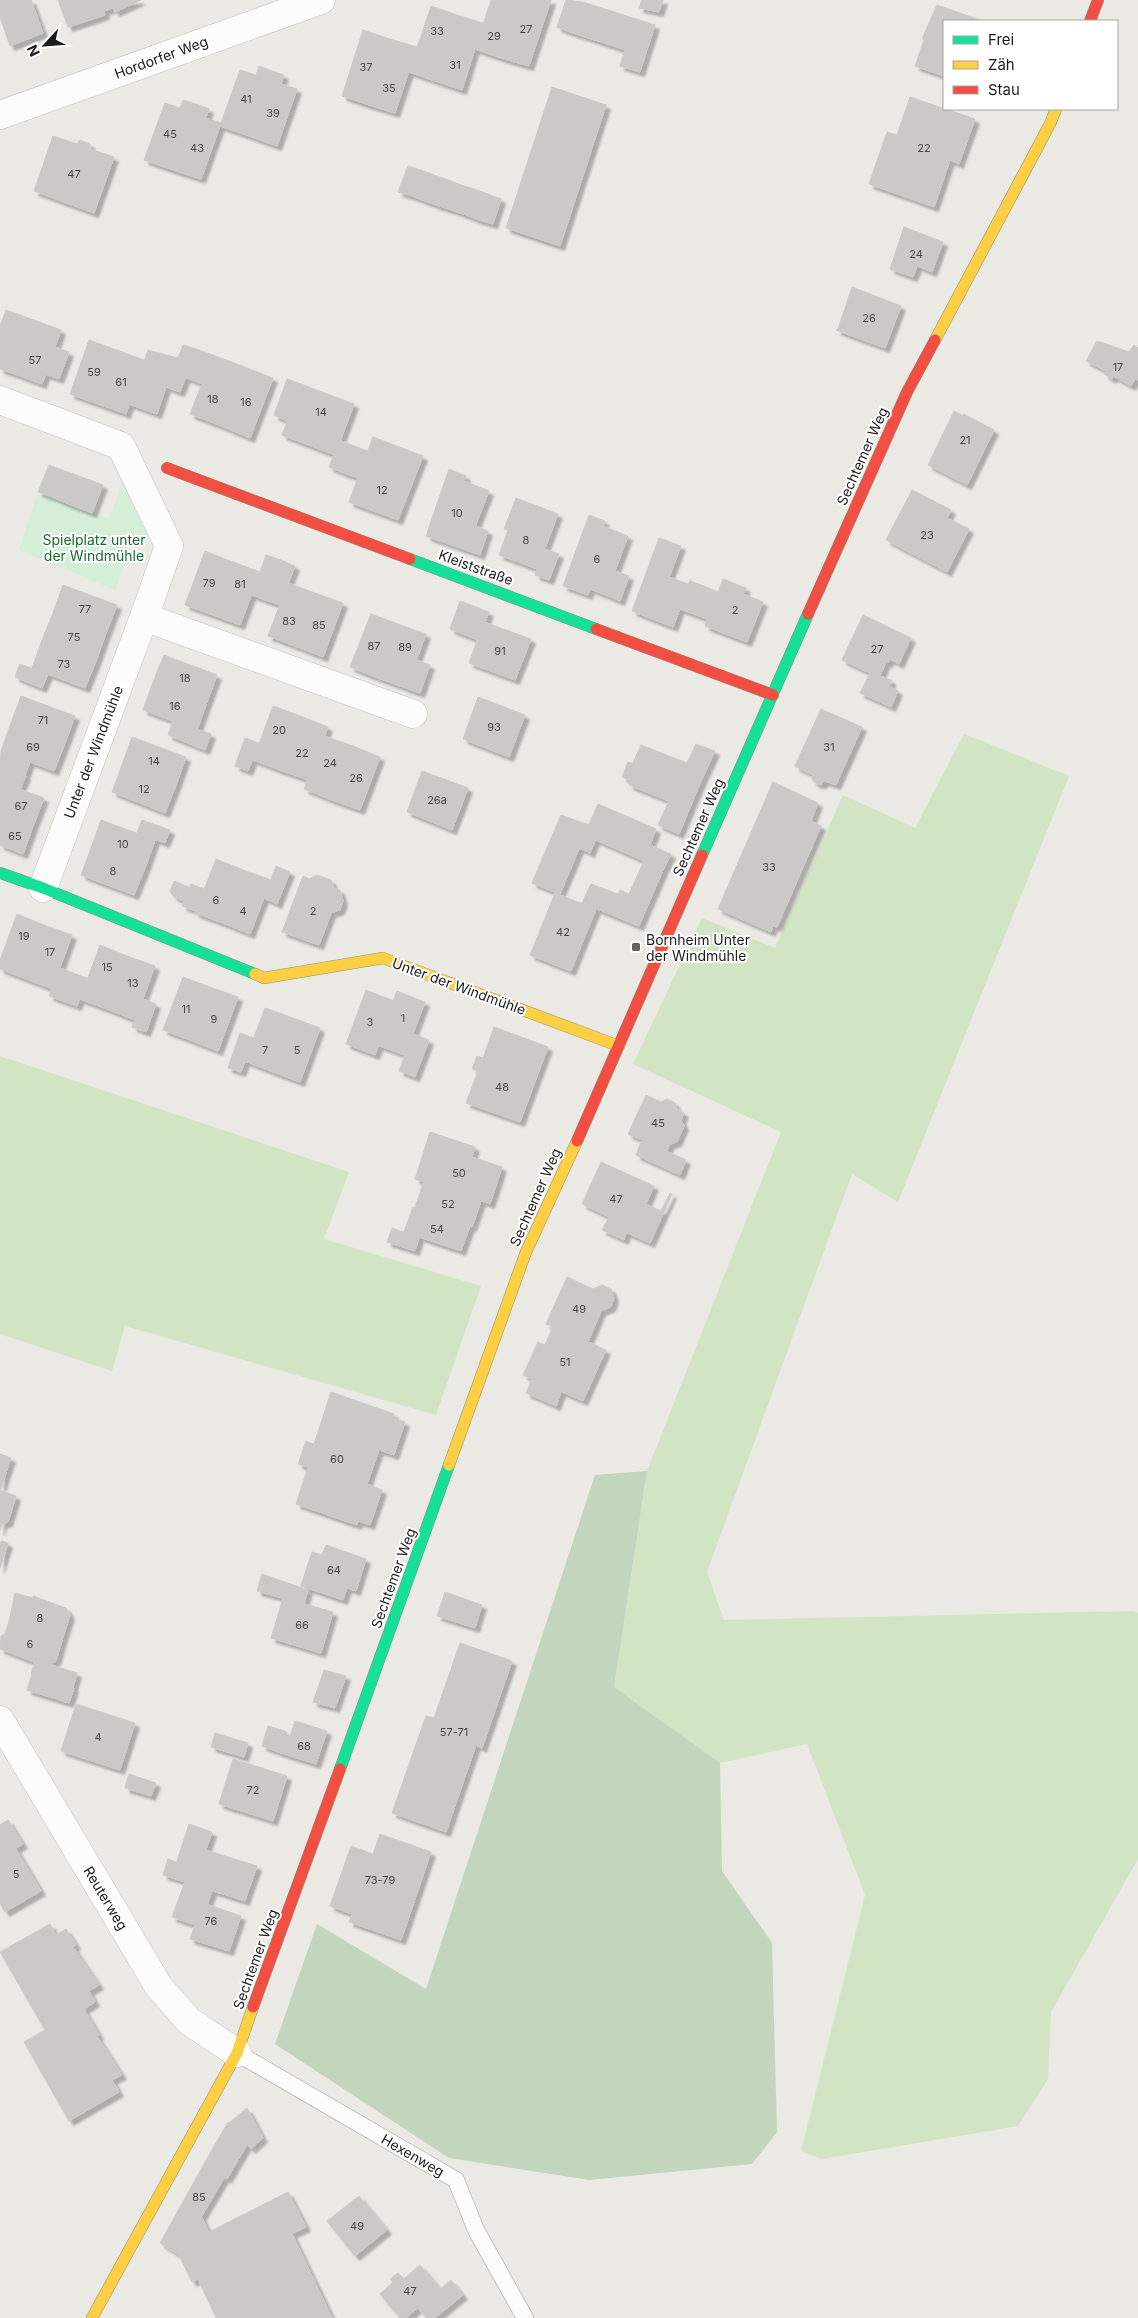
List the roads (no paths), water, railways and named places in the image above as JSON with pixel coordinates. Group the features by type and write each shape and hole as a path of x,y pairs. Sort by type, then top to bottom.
{"street":[{"name":"Hordorfer Weg","path":"0,115 321,0"},
{"path":"1090,20 1098,0"},
{"name":"Sechtemer Weg","path":"92,2318 237,2053 526,1252 619,1046 907,392 1056,110"},
{"name":"Unter der Windmühle","path":"0,400 121,446 169,546 42,888"},
{"name":"Kleiststraße","path":"167,468 773,695"},
{"path":"144,617 413,714"},
{"name":"Unter der Windmühle","path":"0,873 42,888 264,978 383,958 619,1046"},
{"name":"Reuterweg","path":"0,1720 159,1987 189,2021 237,2053"}],"lane":[{"name":"Hexenweg","path":"237,2053 456,2180 476,2230 525,2318"}],"place":[{"name":"Bornheim Unter der Windmühle","path":"636,947"}],"park label":[{"name":"Spielplatz unter der Windmühle","path":"94,548"}]}
